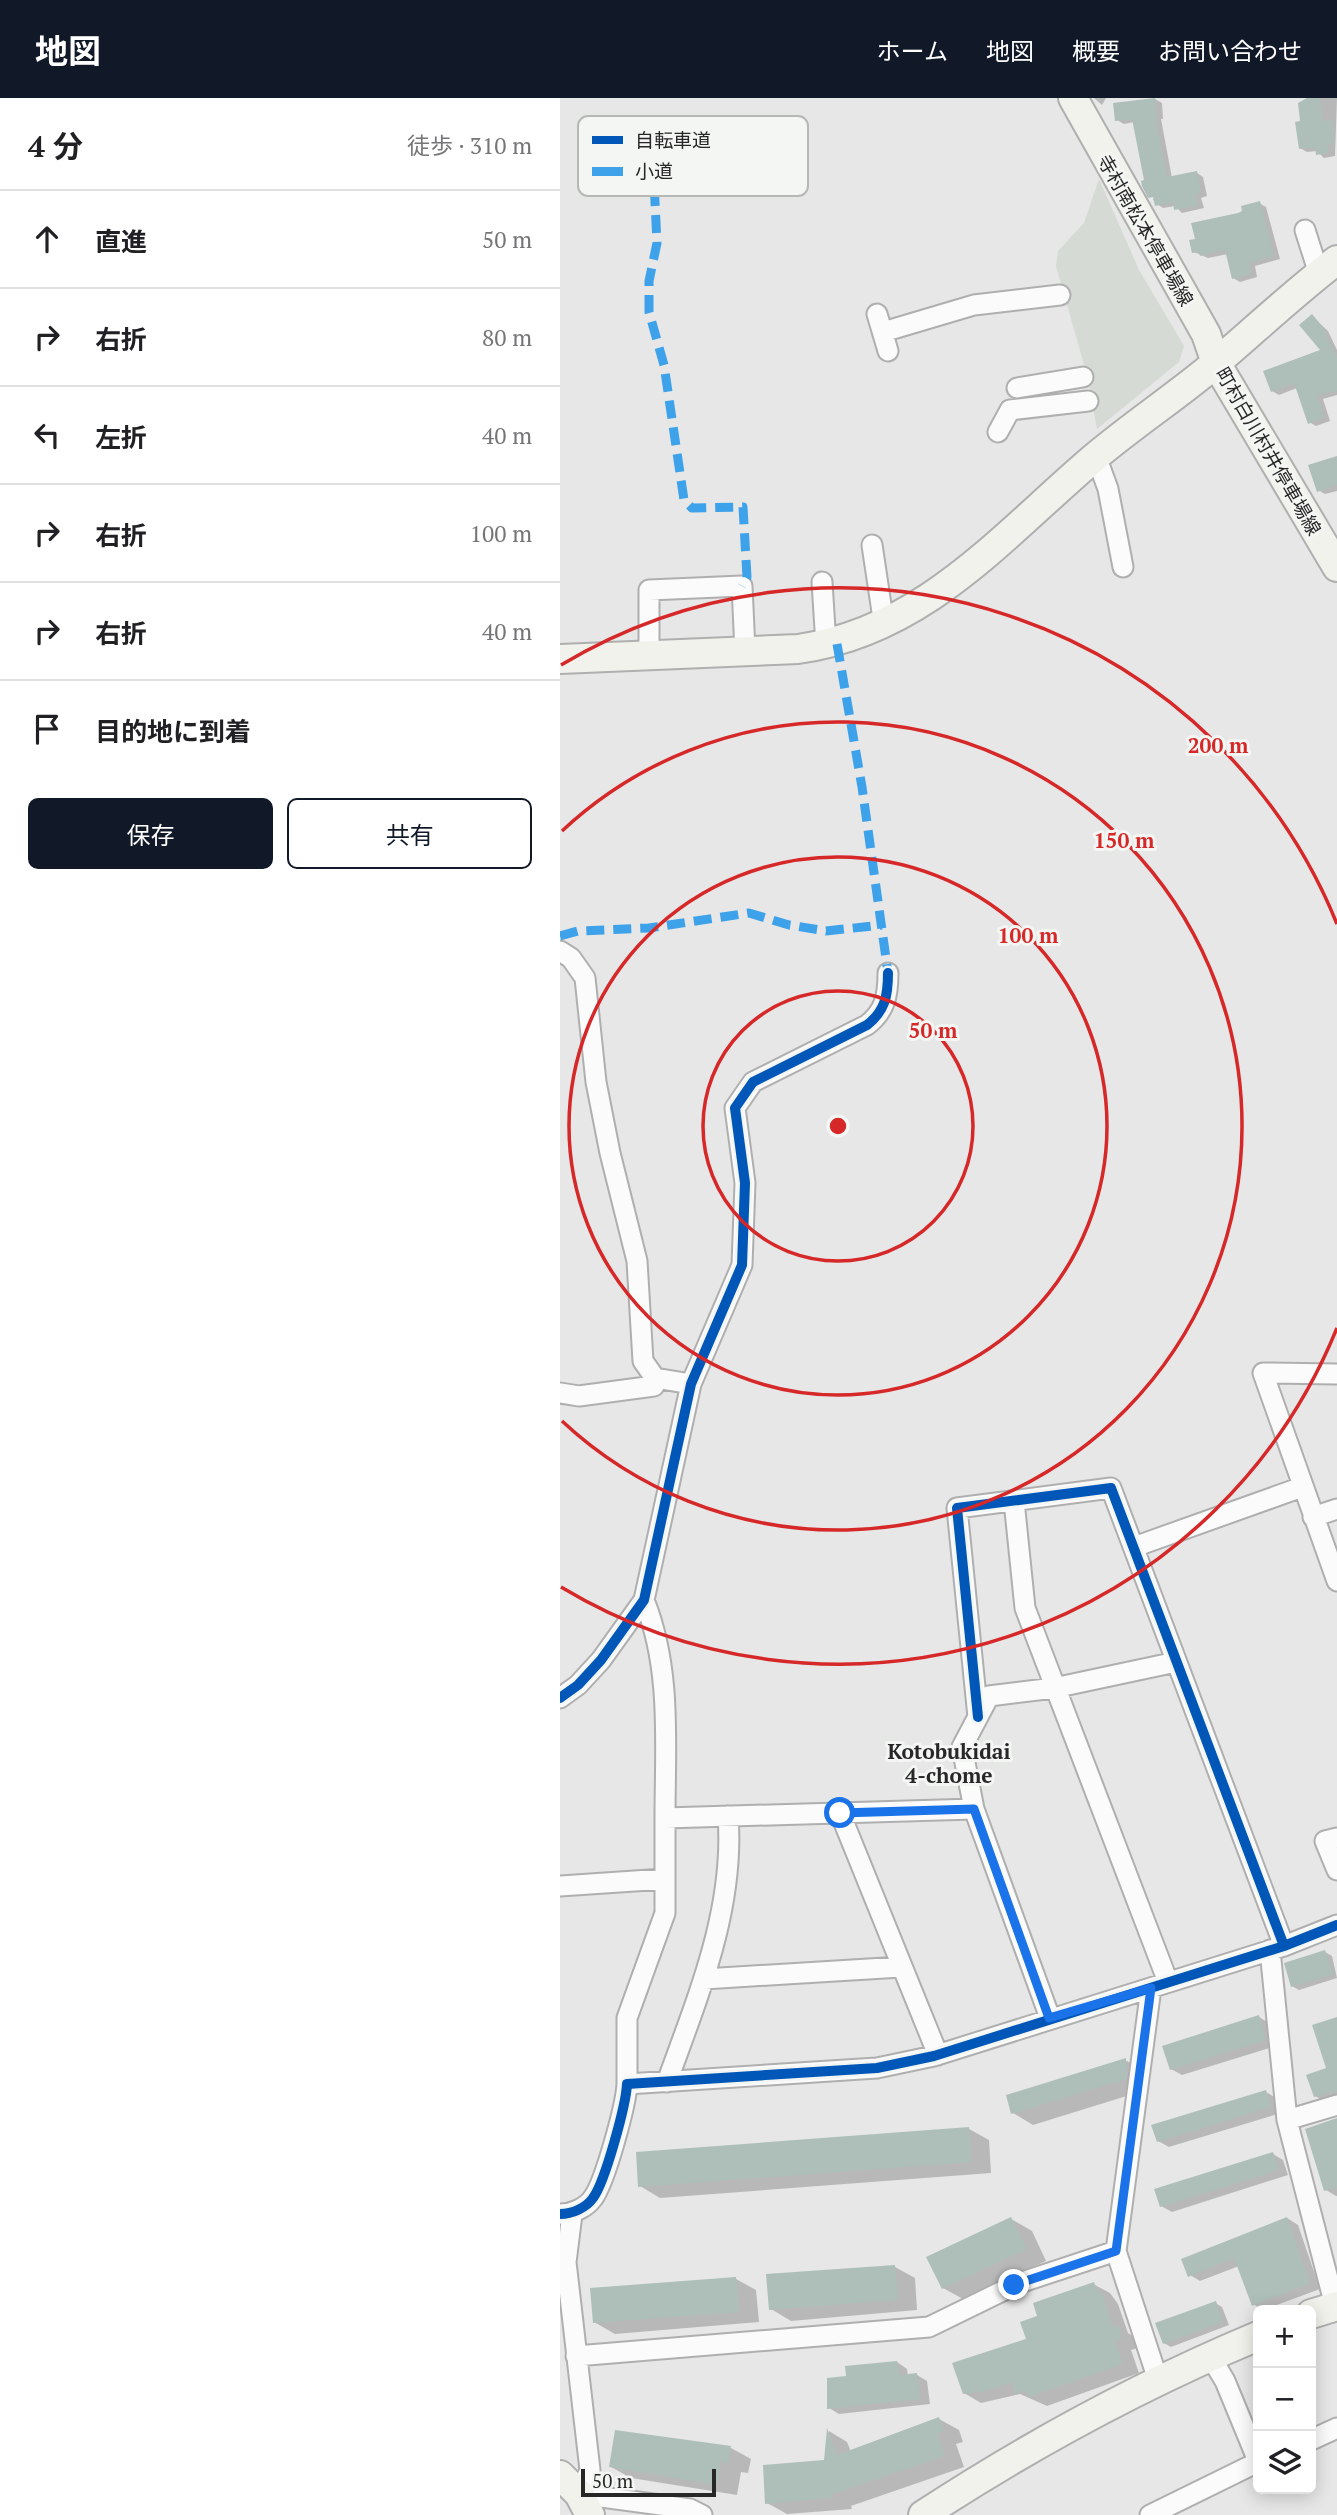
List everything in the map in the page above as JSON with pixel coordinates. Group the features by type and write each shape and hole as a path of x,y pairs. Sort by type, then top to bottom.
{"street":[{"name":"寺村南松本停車場線","path":"1073,98 1206,334 1216,363"},
{"path":"1305,230 1328,267"},
{"name":"町村白川村井停車場線","path":"1328,267 1216,363 1337,567"},
{"path":"883,332 974,304 1060,295"},
{"path":"560,659 826,645 884,625 939,594 1096,456 1216,363"},
{"path":"1017,388 1083,377"},
{"path":"998,432 1010,410 1088,401"},
{"path":"1096,456 1108,489 1123,567"},
{"path":"872,545 884,625"},
{"path":"822,582 826,645"},
{"path":"649,655 649,590 742,586 745,651"},
{"path":"560,951 571,958 585,978 596,1082 610,1153 637,1261 643,1361 655,1378 654,1387 579,1396 560,1393"},
{"path":"560,1698 578,1685 601,1660 644,1600 691,1384 742,1265 745,1183 735,1108 753,1082 867,1025 881,1014 888,993 888,973"},
{"path":"1337,1374 1262,1373 1337,1578"},
{"path":"655,1378 691,1384"},
{"path":"1134,1546 1302,1487"},
{"path":"978,1717 957,1508 1111,1488 1277,1948 1287,2120 1327,2309"},
{"path":"1014,1501 1026,1608 1160,1985 1116,2251 1158,2380"},
{"path":"1313,1517 1337,1509"},
{"path":"644,1600 657,1632 666,1701 665,1913 626,2018 626,2107 593,2198 566,2214 566,2320 576,2356 590,2470 576,2495 690,2509 702,2515"},
{"path":"1049,2018 974,1809 962,1747 989,1696 1054,1688 1176,1662"},
{"path":"665,1818 974,1809"},
{"path":"840,1813 938,2055"},
{"path":"667,2082 704,1979 728,1886 731,1850 729,1816"},
{"path":"1337,1838 1325,1841 1337,1870"},
{"path":"560,1886 664,1879"},
{"path":"627,2084 877,2068 938,2055 1277,1948 1337,1925"},
{"path":"704,1979 901,1967"},
{"path":"1287,2120 1337,2105"},
{"path":"576,2356 929,2327 1019,2283 1116,2251"},
{"path":"923,2515 1036,2444 1158,2380 1253,2338"},
{"path":"1210,2356 1225,2381 1253,2449"},
{"path":"1316,2438 1337,2428"},
{"path":"1150,2515 1253,2464"}],"shaded area":[{"path":"1099,179 1139,270 1184,346 1179,362 1097,429 1087,375 1056,266 1058,251 1084,223"}],"building":[{"path":"1155,98 1155,116 1167,177 1197,171 1201,193 1195,194 1198,205 1174,210 1173,202 1155,206 1153,197 1148,198 1142,186 1141,181 1144,180 1132,119 1115,121 1113,103"},
{"path":"1307,98 1320,98 1323,121 1332,120 1335,143 1328,144 1329,153 1316,155 1315,147 1299,149 1295,122 1300,121 1298,103"},
{"path":"1260,201 1274,256 1249,263 1251,274 1232,279 1225,250 1200,256 1199,252 1192,253 1189,240 1195,239 1191,223 1238,213 1242,211 1241,206"},
{"path":"1312,314 1322,326 1337,358 1337,391 1317,395 1324,418 1308,424 1294,383 1271,392 1263,371 1320,350 1299,325"},
{"path":"1337,456 1337,485 1317,492 1308,465"},
{"path":"1325,1950 1333,1974 1291,1987 1284,1963"},
{"path":"1259,2015 1266,2040 1170,2070 1162,2046"},
{"path":"1337,2017 1337,2091 1314,2097 1306,2075 1326,2068 1312,2025"},
{"path":"1126,2058 1126,2079 1011,2114 1006,2095"},
{"path":"1266,2090 1271,2107 1157,2142 1151,2125"},
{"path":"1337,2118 1337,2187 1324,2191 1305,2129"},
{"path":"969,2127 972,2162 638,2187 636,2152"},
{"path":"1273,2152 1279,2170 1160,2207 1154,2189"},
{"path":"1011,2217 1027,2249 942,2289 926,2257"},
{"path":"1287,2217 1310,2283 1252,2306 1234,2258 1188,2277 1181,2259"},
{"path":"895,2265 898,2300 769,2310 766,2274"},
{"path":"736,2277 739,2312 593,2323 590,2288"},
{"path":"1094,2282 1098,2293 1102,2292 1113,2327 1118,2325 1122,2338 1115,2341 1123,2364 1029,2397 1026,2391 1016,2394 1012,2382 983,2392 963,2394 952,2363 1026,2339 1020,2322 1037,2316 1033,2303"},
{"path":"1216,2301 1223,2322 1163,2344 1155,2323"},
{"path":"897,2361 899,2375 917,2373 920,2399 827,2409 827,2378 846,2376 845,2366"},
{"path":"939,2417 944,2431 937,2433 945,2456 832,2494 832,2498 765,2504 763,2465 824,2460 827,2428 837,2455"},
{"path":"615,2430 731,2446 728,2463 721,2461 717,2485 609,2467"}],"marked path":[{"path":"655,196 657,243 649,281 649,312 664,365 684,500 692,508 743,507 747,577 742,586"},
{"path":"837,644 862,787 888,973"},
{"path":"560,936 578,931 649,928 749,913 789,925 826,931 882,925"}],"cycle path":[{"path":"560,1698 578,1685 601,1660 644,1600 691,1384 742,1265 745,1183 735,1108 753,1082 873,1020 884,1002 888,973"},
{"path":"978,1717 957,1508 1111,1488 1284,1946"},
{"path":"560,2214 574,2212 583,2207 590,2202 598,2189 614,2143 627,2084 877,2068 934,2056 1284,1946 1337,1925"}],"district":[{"name":"Kotobukidai 4-chome","path":"949,1763"}],"route":[{"path":"840,1813 974,1809 1049,2018 1151,1988 1116,2251 1014,2285"}]}
